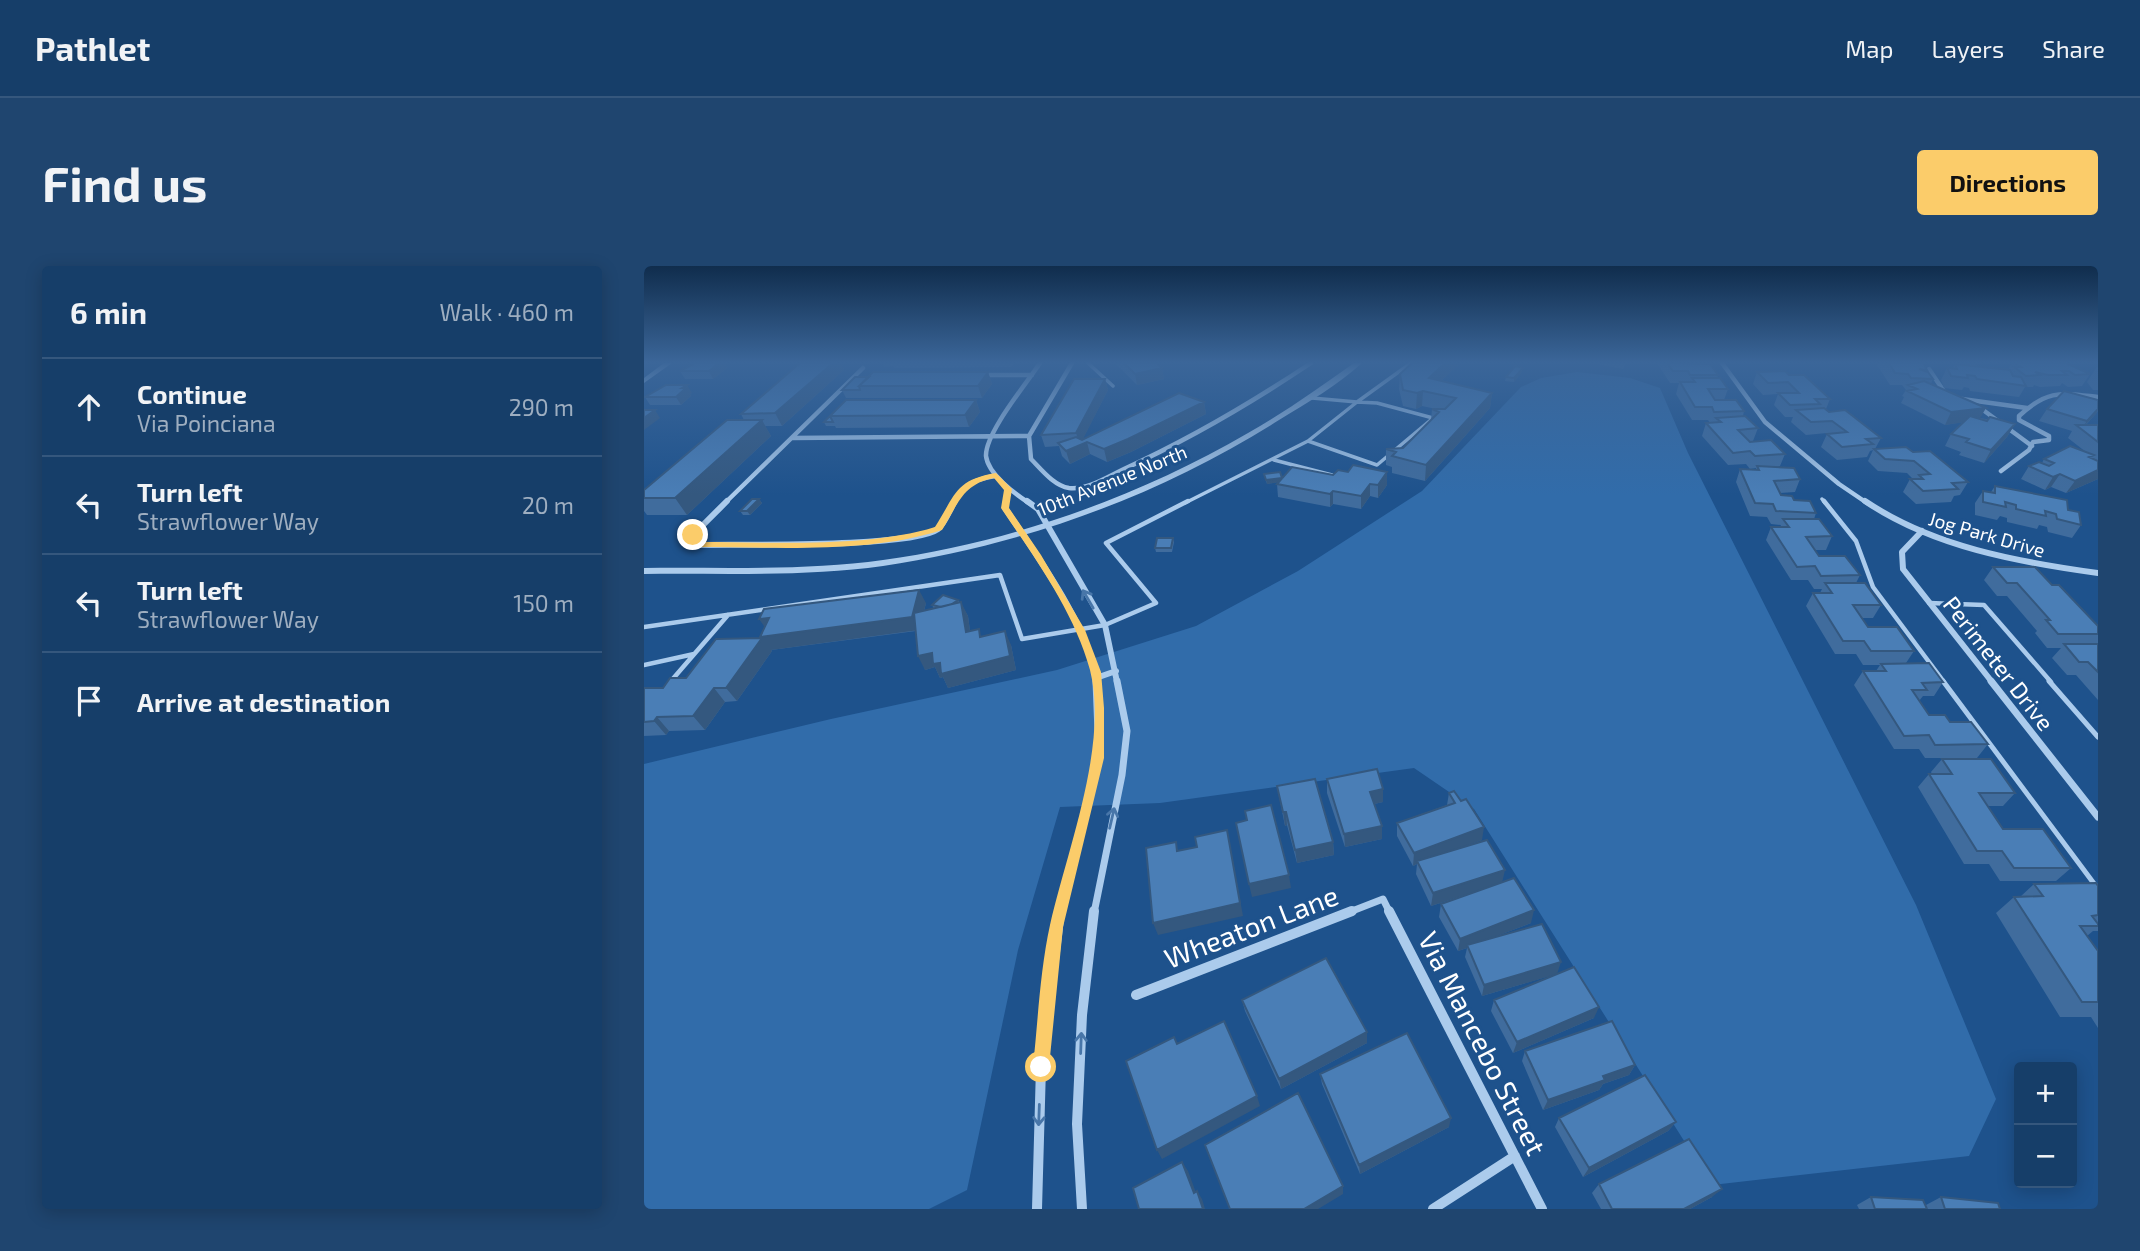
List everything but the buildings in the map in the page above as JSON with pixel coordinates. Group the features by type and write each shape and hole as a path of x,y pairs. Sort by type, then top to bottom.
{"street":[{"path":"823,407 693,535 691,541 696,545 806,544 924,535 939,528 963,488 975,479 996,476"},
{"path":"1011,407 991,437 986,454 996,476 1008,489 1038,509 1105,625 1127,731 1122,775 1096,891 1082,1015 1077,1124 1082,1209"},
{"path":"1045,407 1028,436 1031,460 1050,478 1066,488 1084,487 1227,419 1245,407"},
{"name":"10th Avenue North","path":"644,570 832,568 929,556 1021,534 1100,508 1182,472 1252,435 1297,407"},
{"name":"Jog Park Drive","path":"1754,407 1765,422 1856,496 1922,531 2000,557 2098,573"},
{"path":"1977,407 2032,446"},
{"path":"2019,407 2027,408"},
{"path":"2001,471 2032,446 2033,442 2049,440 2049,436 2019,420 2019,416 2027,408"},
{"path":"792,438 1028,436"},
{"path":"1008,489 1005,508 1037,555 1080,630 1096,678 1098,758 1056,927 1041,1067 1037,1209"},
{"name":"Perimeter Drive","path":"1922,531 1902,549 1901,562 1930,603 2098,817"},
{"path":"1096,678 1116,671"},
{"name":"Wheaton Lane","path":"1136,995 1383,898"},
{"name":"Via Mancebo Street","path":"1383,898 1542,1209"},
{"path":"1433,1209 1515,1156"}],"lane":[{"path":"644,627 1000,575 1022,639 1105,625 1156,603 1106,542 1274,460 1308,441 1351,407"},
{"path":"1308,441 1377,466 1433,418 1392,407"},
{"path":"1274,460 1338,477"},
{"path":"1822,499 1856,541 1873,587 2098,889"},
{"path":"1930,603 1984,605 2098,737"},
{"path":"670,683 728,615"},
{"path":"644,664 694,654"}],"shaded area":[{"path":"1502,407 1668,407 1688,453 1916,905 1996,1099 1969,1156 1712,1185 1474,809 1414,768 1160,803 1060,807 1018,950 967,1190 929,1209 644,1209 644,764 831,719 1057,670 1196,626 1298,571 1422,491"}],"route":[{"path":"693,535 691,541 696,545 806,544 910,538 939,528 963,488 975,479 996,476 1008,489 1005,508 1037,555 1080,630 1096,672 1098,758 1056,927 1041,1067"}]}
